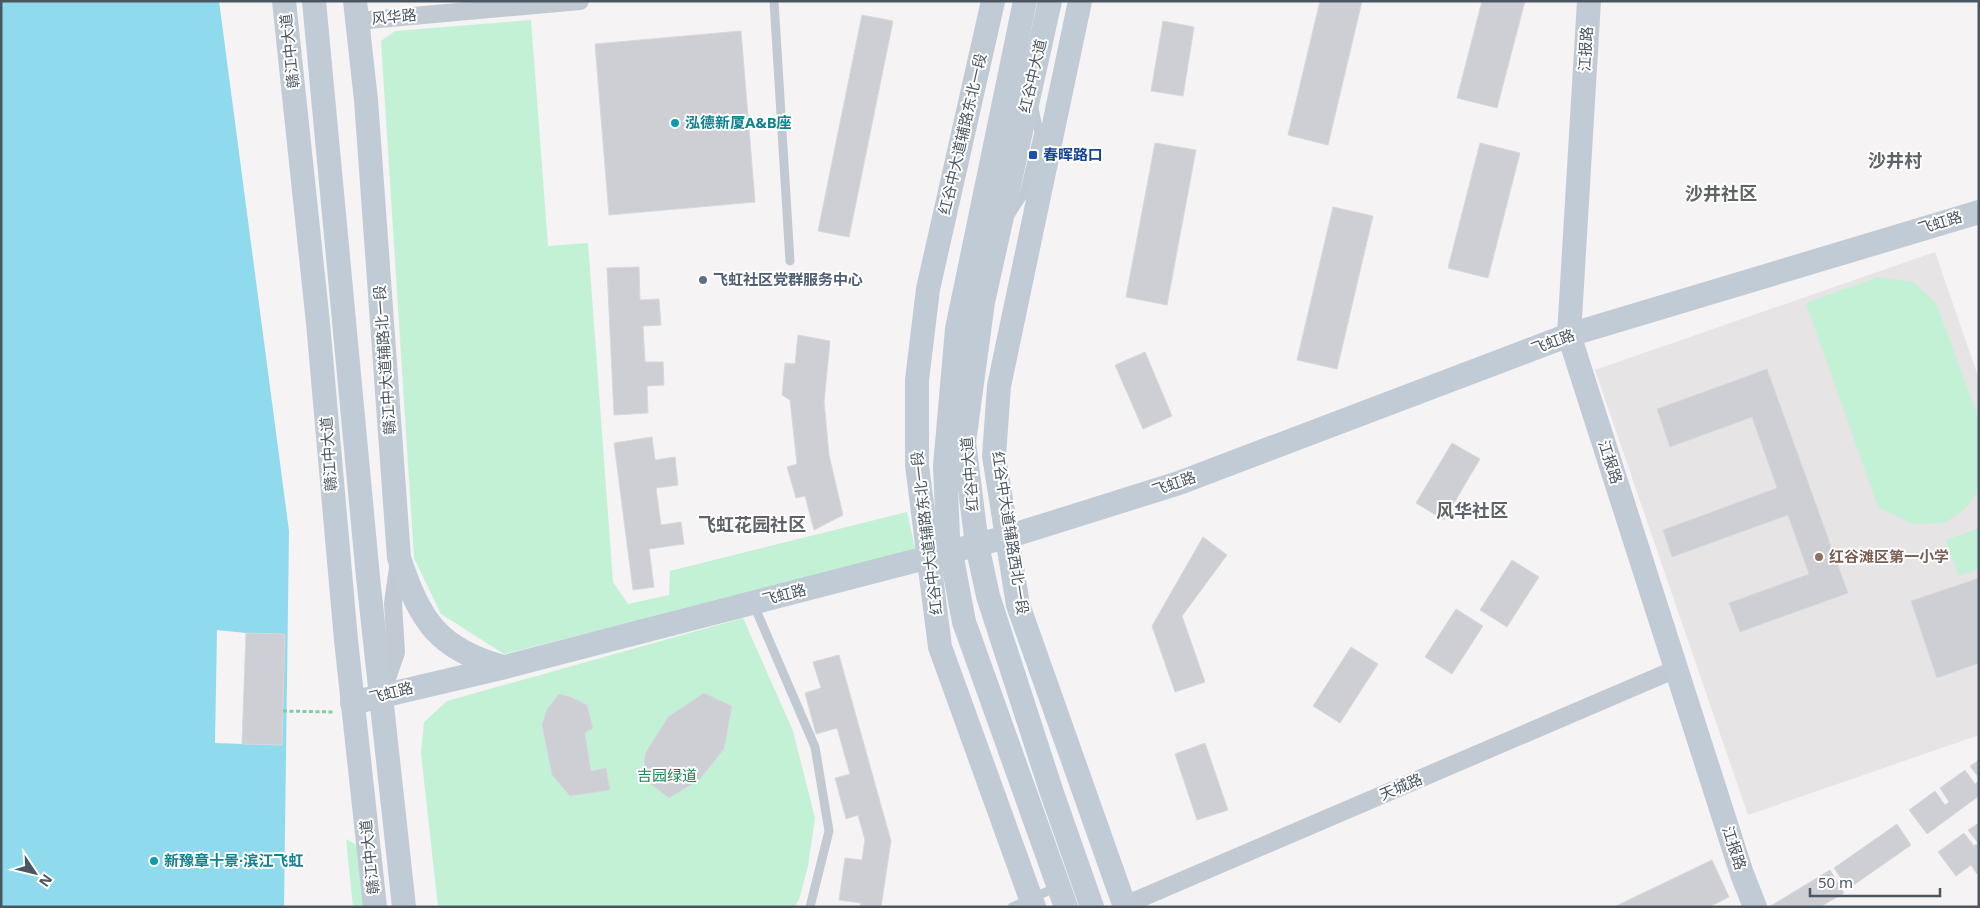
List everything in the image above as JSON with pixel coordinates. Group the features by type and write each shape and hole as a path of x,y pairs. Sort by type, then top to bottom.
{"street":[{"name":"赣江中大道","path":"284,1 318,323 352,703 375,907"},
{"name":"赣江中大道","path":"314,1 363,524 404,907"},
{"name":"风华路","path":"356,11 580,1"},
{"name":"红谷中大道辅路东北一段","path":"993,1 928,289 917,380 916,465 940,555 940,647 1026,904"},
{"name":"红谷中大道","path":"1025,1 957,329 945,466 940,555 1062,896"},
{"name":"红谷中大道","path":"1050,1 983,302 964,442 977,545 988,596 1052,793 1092,907"},
{"name":"红谷中大道辅路西北一段","path":"1080,1 999,386 994,456 1018,605 1125,906"},
{"name":"江报路","path":"1588,1 1570,335 1742,874 1755,907"},
{"name":"赣江中大道辅路北一段","path":"356,11 366,100 399,558 410,590 422,614 440,636 475,659 505,667"},
{"name":"飞虹路","path":"352,703 505,667 1007,537 1179,483 1570,335 1979,212"},
{"path":"997,238 1018,298"},
{"path":"381,695 396,652 393,603 399,558"},
{"name":"天城路","path":"1125,906 1676,668"}],"lane":[{"path":"774,1 790,261"},
{"path":"753,603 815,747 829,831 810,907"},
{"path":"1026,904 1062,896"}],"path":[{"path":"283,711 331,714 352,703"}],"shaded area":[{"name":"红谷滩区第一小学","path":"1935,252 1979,379 1979,735 1748,815 1595,370"}],"green space":[{"path":"531,20 548,246 588,243 613,582 628,604 669,595 670,571 907,512 916,552 504,654 441,614 414,558 381,41 395,31"},
{"path":"1878,277 1913,282 1936,303 1979,420 1979,490 1964,510 1944,523 1913,524 1878,507 1806,303"},
{"path":"1979,528 1979,569 1959,576 1946,540"},
{"name":"吉园绿道","path":"743,618 793,731 815,818 808,866 799,900 794,907 438,907 421,753 424,722 447,701"},
{"path":"346,839 357,845 367,907 353,907"}],"water":[{"path":"1,1 219,1 289,531 284,907 1,907"}],"pier":[{"path":"217,630 246,633 242,744 215,743"}],"building":[{"path":"1320,1 1362,1 1328,145 1288,135"},
{"path":"1482,1 1525,1 1497,108 1457,98"},
{"path":"862,15 893,21 849,237 818,231"},
{"path":"1163,21 1194,27 1183,96 1151,91"},
{"name":"泓德新厦A&B座","path":"741,31 755,202 609,215 595,44"},
{"path":"1155,143 1196,150 1167,305 1126,297"},
{"path":"1480,143 1520,153 1488,278 1448,268"},
{"path":"1333,207 1373,216 1337,369 1297,360"},
{"path":"639,267 640,300 659,299 661,325 643,326 645,362 663,362 664,385 647,386 648,413 614,415 607,268"},
{"path":"798,335 830,341 824,402 829,455 843,515 814,530 805,496 796,498 787,467 797,464 790,400 782,395 785,363 795,364"},
{"path":"1145,352 1172,416 1143,429 1115,365"},
{"path":"1767,369 1848,593 1740,632 1729,603 1809,574 1788,515 1672,557 1663,530 1777,488 1752,417 1670,447 1657,409"},
{"path":"652,437 655,460 675,457 678,485 656,488 661,525 681,522 684,544 649,549 654,587 633,590 614,443"},
{"path":"1452,443 1480,459 1444,520 1416,503"},
{"path":"1203,537 1227,555 1182,616 1205,682 1175,692 1152,626"},
{"path":"1512,560 1539,577 1507,627 1480,610"},
{"path":"1979,578 1979,663 1937,678 1911,601"},
{"path":"1456,609 1483,626 1452,674 1425,657"},
{"path":"246,633 285,634 282,745 242,744"},
{"path":"1351,647 1378,664 1340,723 1313,706"},
{"path":"839,655 891,841 881,907 860,907 861,903 839,900 845,858 862,860 865,840 858,815 846,819 835,778 850,774 837,728 816,734 805,693 821,688 813,662"},
{"path":"704,693 732,706 724,749 699,780 669,798 644,779 645,754 668,717"},
{"path":"559,694 571,697 587,705 593,728 585,733 591,771 606,768 610,790 570,796 552,775 542,725 547,709"},
{"path":"1205,743 1228,810 1197,820 1175,754"},
{"path":"1979,760 1979,778 1970,766"},
{"path":"1965,770 1975,784 1979,781 1979,796 1927,834 1909,810 1935,791 1945,805 1949,802 1940,788"},
{"path":"1979,823 1979,873 1977,874 1971,865 1956,876 1938,852 1964,833 1974,846 1978,843 1968,830"},
{"path":"1897,824 1911,845 1848,889 1834,868"},
{"path":"1712,860 1729,897 1709,907 1614,907"},
{"path":"1830,870 1844,893 1820,907 1769,907"}],"place":[{"name":"泓德新厦A&B座","path":"675,123"},
{"name":"春晖路口","path":"1033,155"},
{"name":"飞虹社区党群服务中心","path":"703,280"},
{"name":"红谷滩区第一小学","path":"1819,557"},
{"name":"新豫章十景·滨江飞虹","path":"154,861"}],"district":[{"name":"沙井村","path":"1895,161"},
{"name":"沙井社区","path":"1721,194"},
{"name":"风华社区","path":"1472,511"},
{"name":"飞虹花园社区","path":"752,525"}]}
